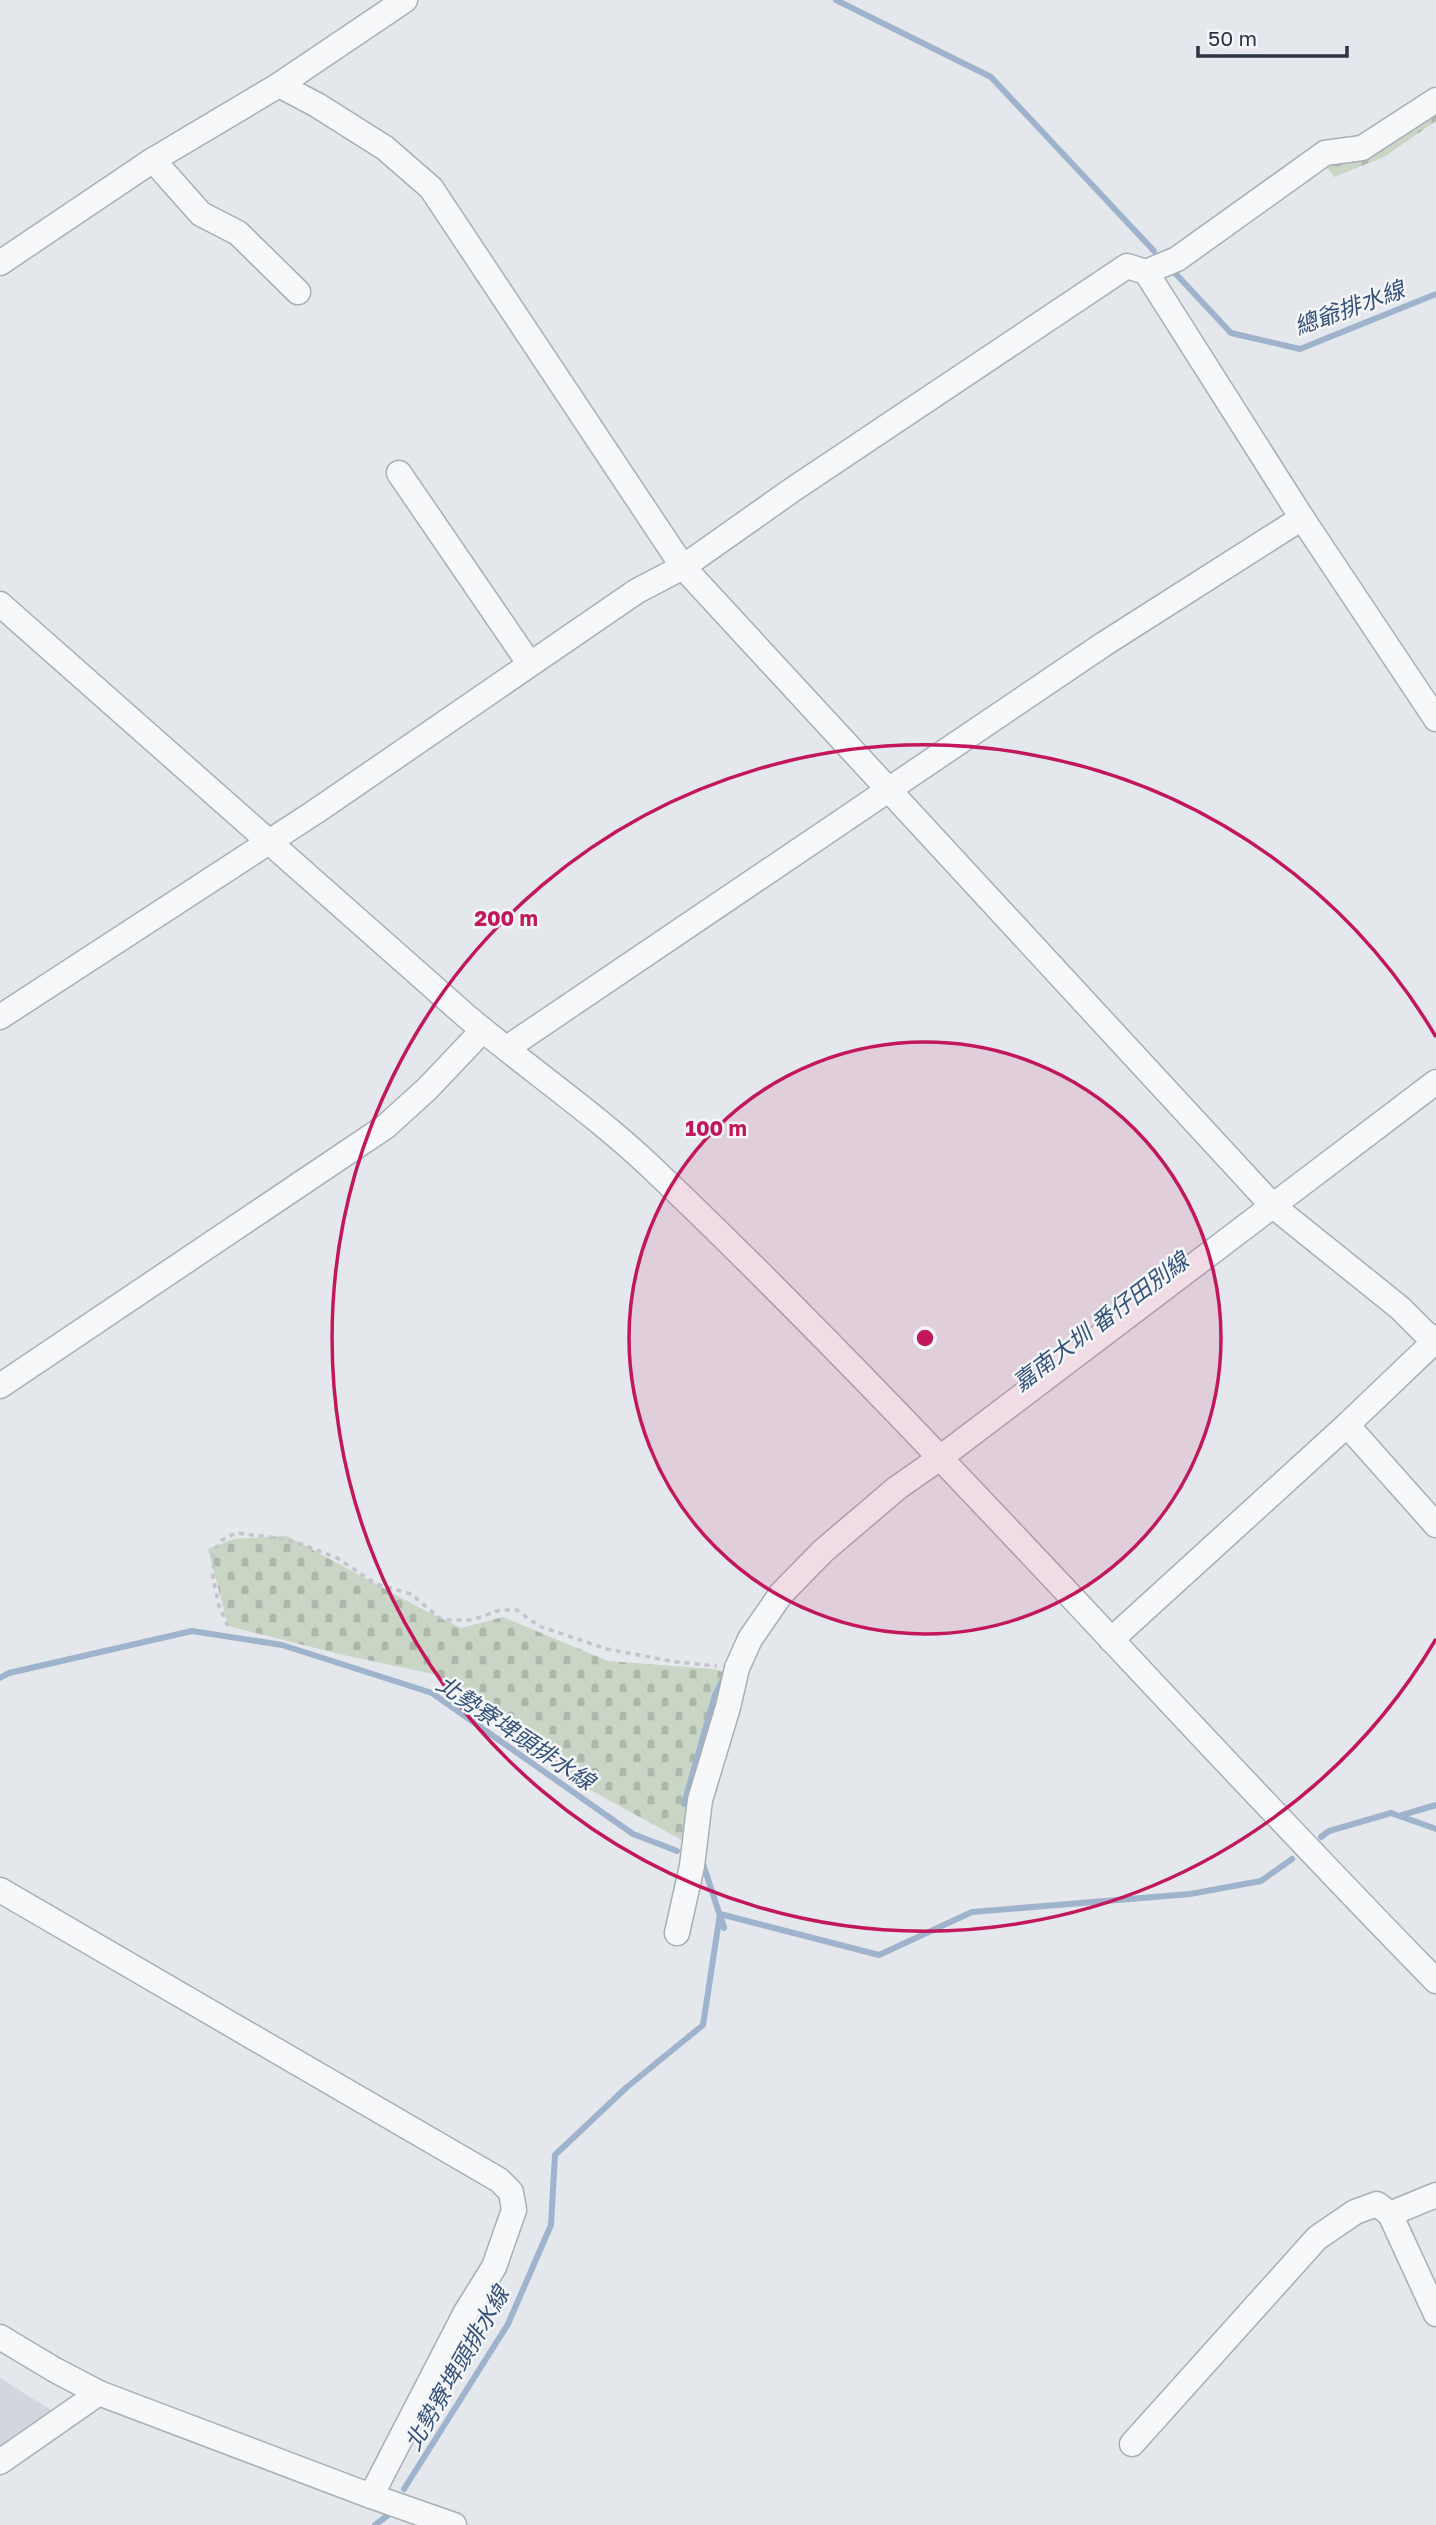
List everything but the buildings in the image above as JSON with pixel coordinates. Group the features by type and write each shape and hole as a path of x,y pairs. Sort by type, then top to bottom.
{"street":[{"path":"0,263 153,160 279,85 405,0"},
{"path":"279,85 317,105 385,148 431,188 683,567 1272,1205 1436,1340 1111,1640"},
{"path":"0,1017 267,843 637,591 683,567 795,488 1126,266 1146,272 1177,259 1325,153 1362,148 1436,100"},
{"path":"153,160 201,214 238,233 298,292"},
{"path":"1146,272 1302,518 1428,689 1436,719"},
{"path":"400,473 529,663"},
{"path":"507,1048 1104,644 1302,518"},
{"path":"0,604 267,843 483,1030 609,1129 646,1163 723,1237 940,1458 1312,1854 1436,1981"},
{"path":"0,1387 385,1127 427,1089 483,1030"},
{"path":"677,1933 692,1866 700,1800 737,1668 750,1639 789,1586 823,1551 876,1506 1436,1082"},
{"path":"1347,1425 1436,1525"},
{"path":"0,1890 499,2180 511,2192 514,2210 495,2267 466,2312 371,2496"},
{"path":"1390,2214 1436,2195"},
{"path":"1132,2444 1317,2238 1355,2212 1377,2204 1390,2214 1436,2315"},
{"path":"0,2337 99,2393 454,2525"},
{"path":"0,2462 99,2393"}],"path":[{"path":"228,1626 219,1606 213,1578 214,1550 222,1539 236,1533 277,1538 325,1553 376,1584 411,1594 442,1620 472,1620 500,1609 517,1610 538,1626 607,1649 676,1662 737,1668"}],"shaded area":[{"path":"0,2378 67,2420 0,2471"}],"green space":[{"path":"1436,91 1436,121 1384,157 1334,177 1325,165"},
{"path":"287,1536 461,1628 503,1617 608,1661 714,1669 726,1673 689,1844 572,1780 438,1675 228,1626 208,1549 233,1539"}],"waterway":[{"path":"836,0 991,77 1154,251"},
{"name":"總爺排水線","path":"1175,273 1231,333 1300,349 1436,294"},
{"name":"北勢寮埤頭排水線","path":"0,1678 9,1673 192,1631 282,1645 432,1693 633,1834 677,1851"},
{"name":"嘉南大圳 番仔田別線","path":"684,1804 715,1695 722,1681"},
{"path":"1402,1815 1436,1805"},
{"path":"1321,1837 1329,1831 1391,1813 1436,1829"},
{"path":"720,1914 879,1955 972,1912 1190,1894 1261,1881 1292,1859"},
{"name":"北勢寮埤頭排水線","path":"404,2489 508,2324 551,2225 555,2155 627,2087 703,2025 720,1914 724,1928 702,1861"},
{"path":"375,2525 387,2516"}]}
